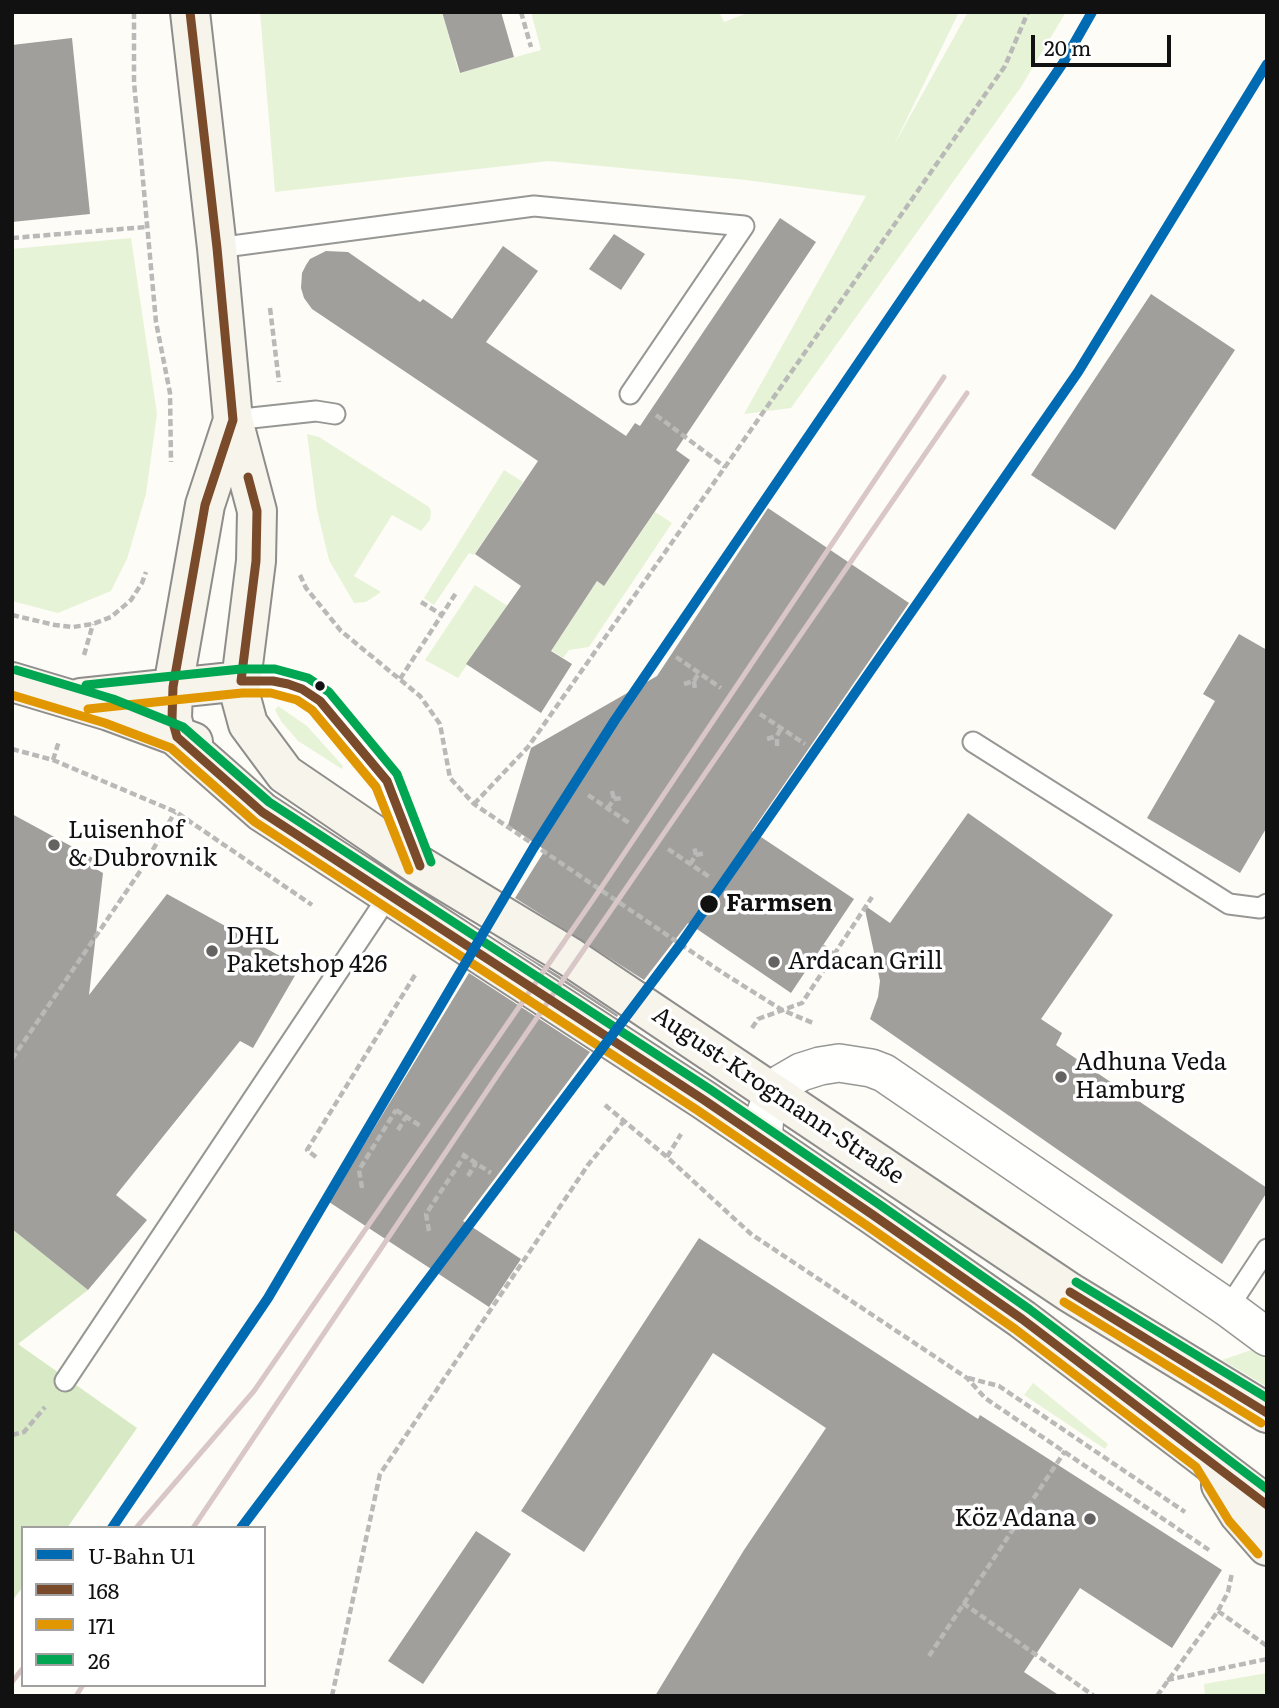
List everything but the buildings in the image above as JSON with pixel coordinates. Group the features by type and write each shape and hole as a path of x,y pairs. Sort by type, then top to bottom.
{"main road":[{"name":"August-Krogmann-Straße","path":"190,12 217,248 233,420 257,511 256,561 241,698 248,724 285,774 421,866 570,957 1069,1292 1267,1413"},
{"name":"August-Krogmann-Straße","path":"233,420 205,505 173,687 172,719 177,737 262,812 704,1100 1022,1319 1267,1505"},
{"path":"72,699 241,681"},
{"path":"12,682 72,699 285,774"},
{"path":"1205,1459 1239,1514 1267,1546"}],"street":[{"path":"762,1141 765,1115 773,1093 782,1083 801,1072 839,1063 856,1064 884,1073 1267,1337"}],"lane":[{"path":"217,248 534,206 744,226 630,394"},
{"path":"233,420 316,411 335,414"},
{"path":"241,681 288,684 302,689 320,701 387,781 421,866"},
{"path":"973,742 1229,904 1260,908 1267,904"},
{"path":"65,1381 389,895"},
{"path":"1228,1308 1267,1249"}],"path":[{"path":"134,12 134,82 156,322 170,393 171,473"},
{"path":"521,12 531,47"},
{"path":"474,804 529,748 1005,66 1028,12"},
{"path":"12,238 146,227"},
{"path":"630,394 725,467"},
{"path":"12,615 55,625 74,626 93,624 111,617 131,600 142,583 149,561"},
{"path":"298,571 306,588 341,631 420,696 440,724 450,778 474,804 723,973 782,1010 820,1026"},
{"path":"400,678 456,593"},
{"path":"421,601 442,615"},
{"path":"88,643 93,624"},
{"path":"676,657 721,688"},
{"path":"695,690 694,681 699,673"},
{"path":"684,684 694,681"},
{"path":"760,714 805,744"},
{"path":"777,746 777,736 781,728"},
{"path":"767,739 777,736"},
{"path":"53,760 61,737"},
{"path":"12,749 53,760 176,812 312,905"},
{"path":"608,808 614,799 612,791"},
{"path":"588,795 629,823"},
{"path":"614,799 623,798"},
{"path":"12,1059 141,870 176,812"},
{"path":"694,846 696,855"},
{"path":"668,849 711,878"},
{"path":"690,864 696,855 705,853"},
{"path":"729,1064 758,1019 802,1003 872,897"},
{"path":"822,946 834,954"},
{"path":"316,1157 307,1150 415,975"},
{"path":"605,1105 751,1234 967,1378 985,1398 1212,1552"},
{"path":"362,1188 359,1170 395,1109 422,1127"},
{"path":"398,1130 406,1117"},
{"path":"332,1696 380,1474 588,1165 624,1121"},
{"path":"429,1231 426,1214 463,1154 491,1173"},
{"path":"468,1176 476,1163"},
{"path":"967,1378 999,1385 1187,1514"},
{"path":"12,1435 24,1432"},
{"path":"929,1656 1065,1451"},
{"path":"1157,1696 1218,1611 1228,1592 1232,1574 1228,1567"},
{"path":"963,1603 1094,1696"},
{"path":"1218,1611 1267,1647"},
{"path":"1166,1680 1267,1658"}],"green space":[{"path":"260,12 442,12 459,73 541,50 531,12 719,12 724,22 750,12 959,12 894,145 968,12 1066,12 1021,87 791,408 744,414 866,196 746,180 549,161 275,192"},
{"path":"131,238 157,414 146,494 127,559 111,591 58,613 12,601 12,249"},
{"path":"307,434 319,437 429,507 431,512 430,520 421,531 392,515 354,576 381,592 366,602 354,603 329,560 317,510"},
{"path":"504,470 523,482 474,555 469,553 434,605 424,598"},
{"path":"655,512 672,523 589,647 569,650 563,658 500,616 458,678 425,660 475,585 559,639 597,581 604,586"},
{"path":"278,706 307,726 343,766 342,769 298,741 281,721 275,710"},
{"path":"12,1229 88,1290 18,1344 137,1428 68,1526 21,1526 21,1590 12,1601"},
{"path":"1260,1347 1267,1354 1267,1387 1222,1360"},
{"path":"1033,1383 1108,1444 1105,1449 1024,1395"},
{"path":"1267,1673 1267,1696 1205,1696 1204,1684"}],"railway":[{"path":"138,1526 254,1391 599,891 944,377"},
{"path":"194,1526 501,1070 967,393"},
{"path":"12,1682 21,1671"},
{"path":"76,1696 82,1687"}],"metro line":[{"name":"U1","path":"113,1526 268,1298 534,847 615,720 1063,63 1092,12"},
{"name":"U1","path":"243,1526 680,945 1078,372 1267,64"}],"transit line":[{"name":"168","path":"190,12 217,248 233,420 205,505 173,687 172,719 177,737 262,812 704,1100 873,1215 1022,1319 1267,1505"},
{"name":"168","path":"241,681 256,561 257,511 248,477"},
{"name":"26","path":"86,685 241,669 275,669 308,678 329,692 397,774 431,862"},
{"name":"26","path":"16,670 113,699 183,727 269,802 711,1090 880,1205 1029,1309 1267,1489"},
{"name":"168","path":"241,681 288,684 302,689 320,701 387,781 420,866"},
{"name":"171","path":"88,709 242,693 271,693 297,700 312,710 376,787 409,870"},
{"name":"171","path":"12,695 105,723 171,748 255,822 697,1110 866,1225 1015,1329 1196,1467 1229,1521 1258,1554"},
{"name":"26","path":"1076,1282 1267,1398"},
{"name":"168","path":"1070,1292 1267,1413"},
{"name":"171","path":"1064,1302 1261,1423"}],"place":[{"name":"Luisenhof & Dubrovnik","path":"54,845"},
{"name":"Farmsen","path":"709,904"},
{"name":"DHL Paketshop 426","path":"212,951"},
{"name":"Ardacan Grill","path":"774,962"},
{"name":"Adhuna Veda Hamburg","path":"1061,1077"},
{"name":"Köz Adana","path":"1090,1519"}]}
